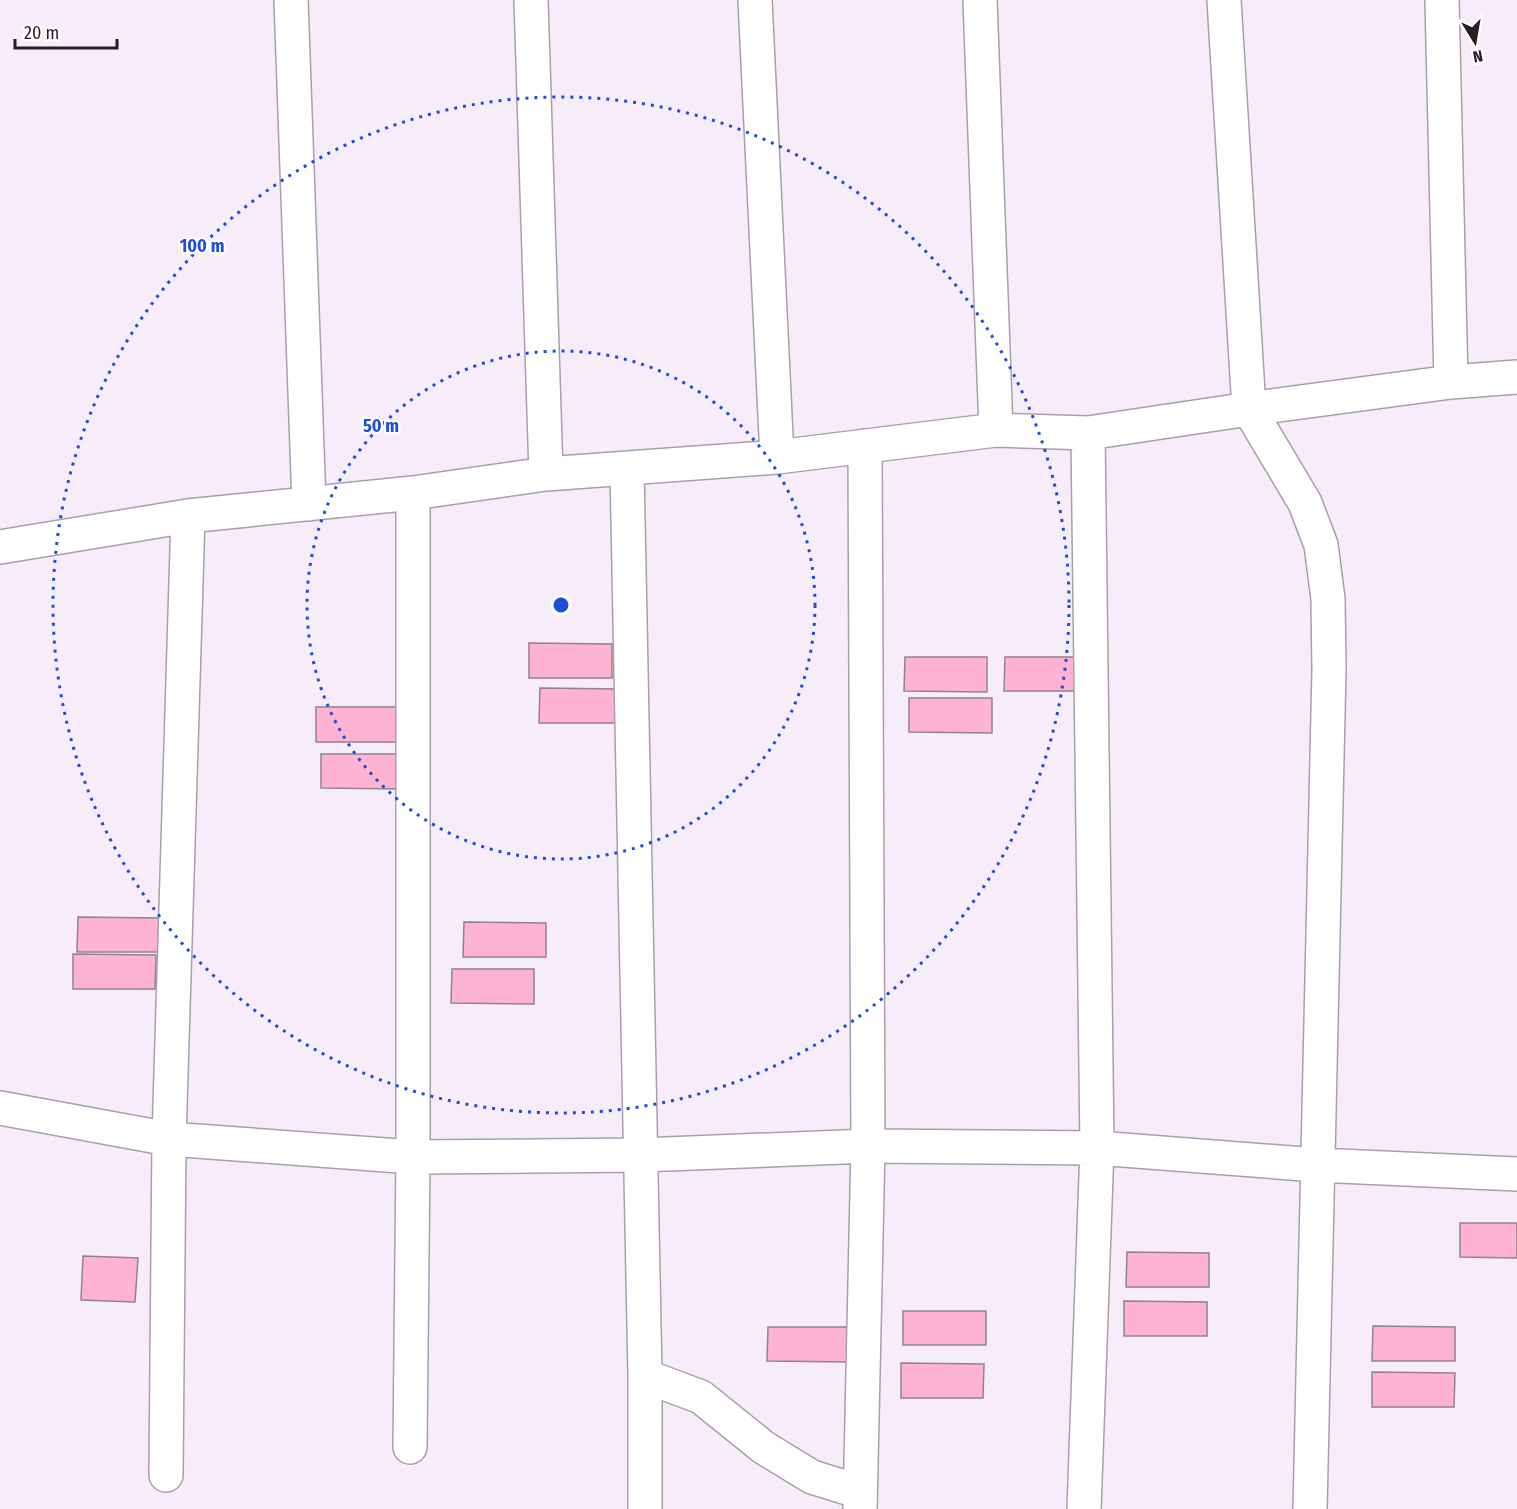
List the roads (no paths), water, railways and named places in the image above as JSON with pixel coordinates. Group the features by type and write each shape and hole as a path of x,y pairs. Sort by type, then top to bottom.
{"street":[{"path":"291,0 309,504"},
{"path":"531,0 546,474"},
{"path":"755,0 777,457"},
{"path":"980,0 996,430"},
{"path":"1224,0 1249,409 1305,503 1321,545 1328,599 1329,682 1310,1509"},
{"path":"1442,0 1451,382"},
{"path":"0,547 188,516 413,493 546,474 777,457 996,430 1088,433 1451,382 1517,377"},
{"path":"1084,1509 1098,1148 1088,433"},
{"path":"645,1376 701,1397 763,1447 812,1477 860,1501 868,1146 865,446"},
{"path":"627,469 645,1376 645,1509"},
{"path":"410,1447 413,1157 413,493"},
{"path":"166,1474 169,1139 188,516"},
{"path":"0,1108 169,1139 413,1157 641,1155 868,1146 1098,1148 1317,1166 1517,1174"}]}
